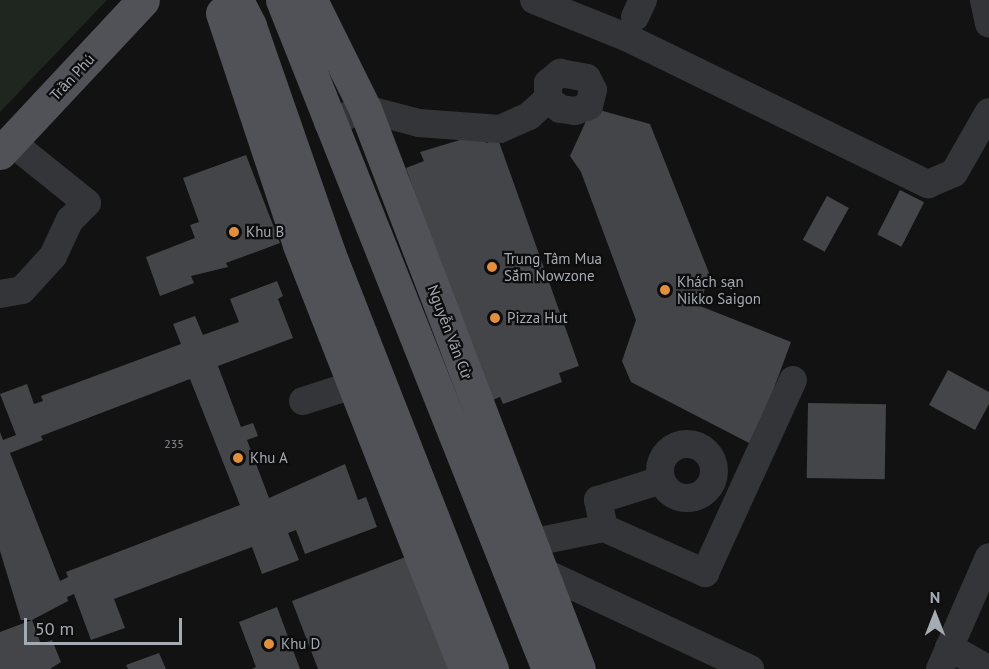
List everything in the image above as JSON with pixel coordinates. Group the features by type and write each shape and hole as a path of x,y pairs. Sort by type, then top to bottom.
{"main road":[{"name":"Trần Phú","path":"5,147 143,0"},
{"path":"219,0 299,245 365,381"},
{"path":"237,0 365,381 440,573 465,669"},
{"name":"Nguyễn Văn Cừ","path":"282,0 328,123 406,306 426,360 525,555 579,669"},
{"name":"Nguyễn Văn Cừ","path":"311,0 365,109 436,296 525,555 548,669"},
{"path":"406,306 436,296"},
{"path":"365,381 426,360"},
{"path":"440,573 525,555"},
{"path":"440,573 492,669"}],"street":[{"path":"534,0 628,38 928,184 954,173 989,112"},
{"path":"984,0 989,23"},
{"path":"328,123 365,109 420,123 500,129 529,116 548,99"},
{"path":"0,294 22,290 53,256 70,220 87,203 5,147"},
{"path":"525,555 604,528 705,573 793,380"},
{"path":"303,401 365,381"},
{"path":"604,528 598,500 661,480"},
{"path":"525,555 750,669"},
{"path":"988,669 944,658 989,557"}],"shaded area":[{"path":"0,0 107,0 0,112"}],"building":[{"name":"Khách sạn Nikko Saigon","path":"592,108 650,124 709,273 700,306 791,342 753,445 631,382 622,361 636,320 581,172 570,156"},
{"name":"Trung Tâm Mua Sắm Nowzone","path":"483,133 486,143 498,139 579,366 559,373 562,382 503,404 500,397 488,402 406,168 424,161 420,152"},
{"name":"Khu B","path":"246,155 280,243 226,263 228,267 191,276 194,283 160,296 146,257 195,238 190,225 199,222 183,178"},
{"path":"900,190 924,202 901,247 877,235"},
{"path":"827,196 849,208 825,252 803,240"},
{"name":"Khu A","path":"277,281 283,296 278,299 293,338 218,366 241,427 253,423 258,436 247,440 269,498 345,464 358,500 366,497 377,527 305,554 296,530 288,533 299,560 262,574 252,547 114,599 125,628 91,640 74,594 67,597 68,601 32,620 21,620 0,551 0,432 3,440 16,435 0,394 27,384 34,404 43,401 41,396 181,344 173,324 195,316 203,335 239,322 230,299","holes":["190,379 240,505 66,572 68,577 60,581 10,453 43,440 41,436"]},
{"path":"948,370 989,392 989,404 975,430 929,405"},
{"path":"808,403 886,404 885,479 807,478"},
{"path":"408,556 448,669 318,669 292,601"},
{"name":"Khu D","path":"277,607 300,669 252,669 256,667 239,622"},
{"path":"32,620 41,644 52,640 61,662 50,669 0,669 0,632"},
{"path":"159,653 166,669 128,669 126,665"}],"place":[{"name":"Khu B","path":"234,232"},
{"name":"Trung Tâm Mua Sắm Nowzone","path":"492,267"},
{"name":"Khách sạn Nikko Saigon","path":"665,290"},
{"name":"Pizza Hut","path":"495,318"},
{"name":"Khu A","path":"238,458"},
{"name":"Khu D","path":"269,644"}]}
